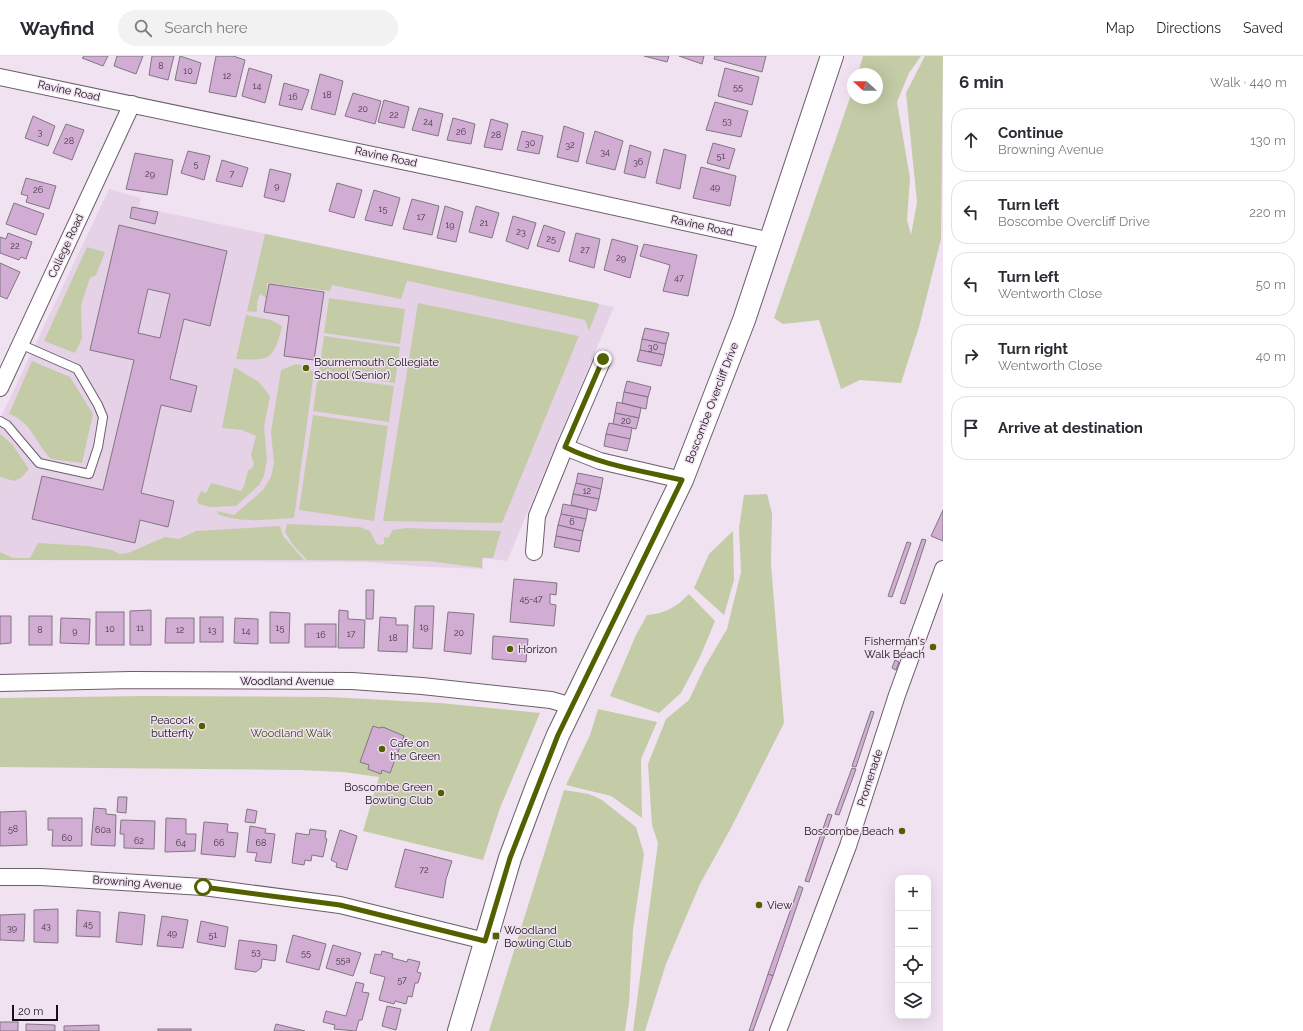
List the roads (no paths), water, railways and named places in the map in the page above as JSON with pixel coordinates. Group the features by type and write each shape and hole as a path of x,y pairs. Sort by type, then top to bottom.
{"street":[{"name":"Boscombe Overcliff Drive","path":"459,1031 513,851 540,779 572,706 682,480 744,320 832,56"},
{"name":"Ravine Road","path":"0,77 771,241"},
{"name":"College Road","path":"0,388 132,104"},
{"path":"534,552 537,516 603,359"},
{"path":"565,447 581,455 600,461 682,480"},
{"name":"Promenade","path":"778,1031 848,846 897,695 943,569"},
{"name":"Woodland Avenue","path":"0,683 131,680 352,682 422,686 551,700 572,706"},
{"name":"Browning Avenue","path":"0,877 41,877 203,887 340,905 485,941"}],"lane":[{"path":"0,421 7,425 39,463 89,474 98,447 103,417 98,405 77,369 20,344"}],"place":[{"name":"Bournemouth Collegiate School (Senior)","path":"306,368"},
{"name":"Fisherman's Walk Beach","path":"933,647"},
{"name":"Horizon","path":"510,649"},
{"name":"Peacock butterfly","path":"202,726"},
{"name":"Cafe on the Green","path":"382,749"},
{"name":"Boscombe Green Bowling Club","path":"441,793"},
{"name":"Boscombe Beach","path":"902,831"},
{"name":"View","path":"759,905"},
{"name":"Woodland Bowling Club","path":"496,936"}],"park label":[{"name":"Woodland Walk","path":"291,733"}]}
